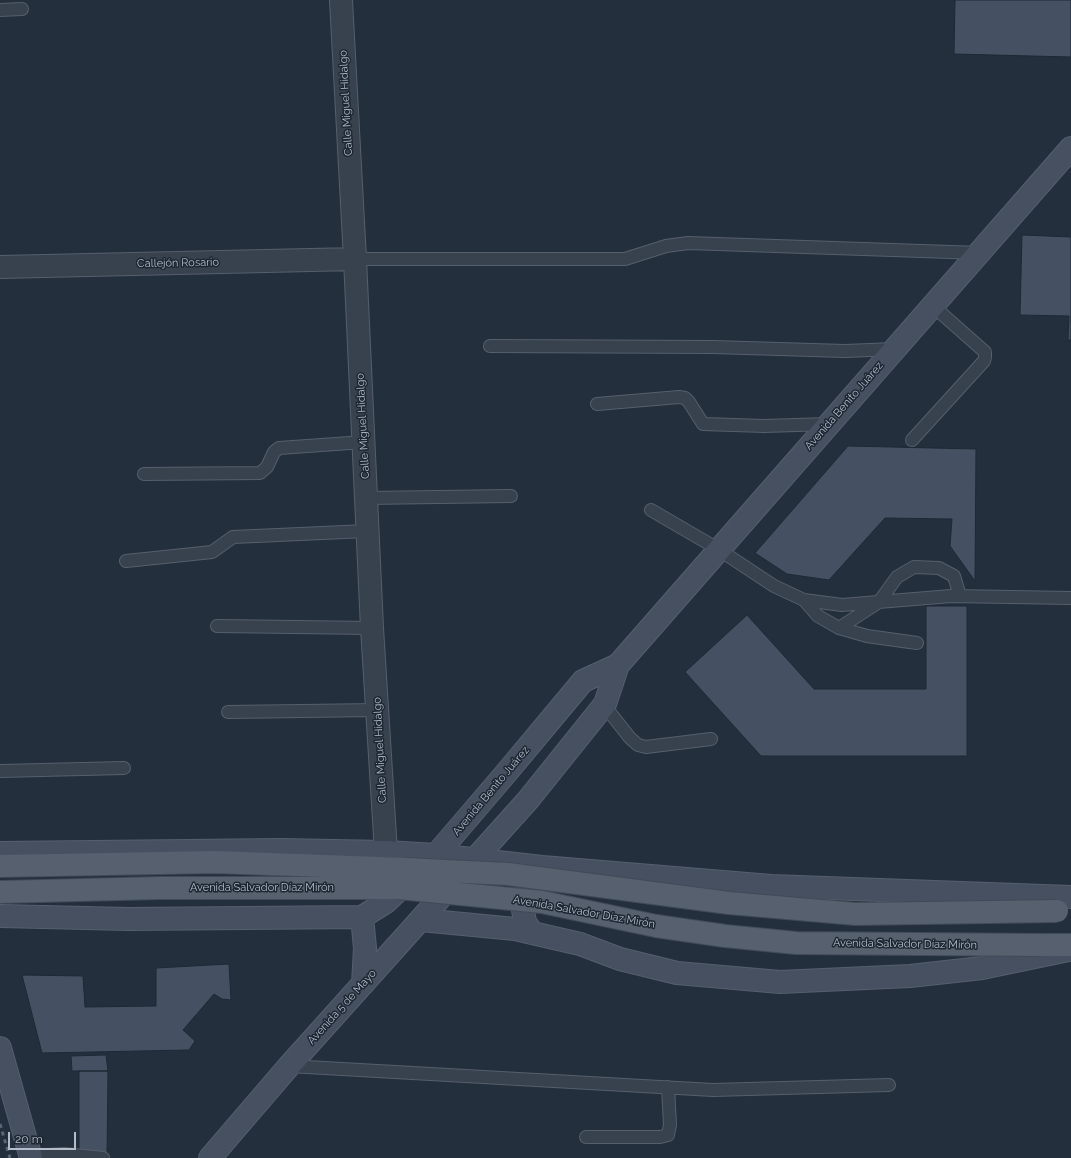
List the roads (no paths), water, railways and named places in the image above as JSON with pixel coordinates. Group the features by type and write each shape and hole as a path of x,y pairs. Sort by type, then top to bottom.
{"main road":[{"name":"Avenida Salvador Díaz Mirón","path":"0,866 216,862 508,874 721,902 856,914 1066,907"},
{"name":"Avenida Salvador Díaz Mirón","path":"0,892 160,888 399,888 542,902 656,926 725,936 796,943 1071,945"}],"street":[{"name":"Calle Miguel Hidalgo","path":"340,0 355,259 372,628 386,852"},
{"name":"Avenida Benito Juárez","path":"476,860 528,800 604,705 618,665 718,549 1071,148"},
{"name":"Callejón Rosario","path":"0,267 355,259"},
{"name":"Avenida Benito Juárez","path":"362,917 386,902 436,855 583,680 618,665"},
{"name":"Avenida Salvador Díaz Mirón","path":"0,853 249,850 386,852 436,855 542,867 771,886 1066,907"},
{"name":"Avenida 5 de Mayo","path":"210,1158 289,1066 476,860"},
{"path":"532,933 525,922 522,904 527,884 542,867"},
{"path":"0,916 128,919 362,917 365,948 363,984"},
{"path":"421,920 515,929 580,944 620,959 677,973 780,982 910,976 982,968 1071,950"},
{"path":"0,1048 31,1157"}],"lane":[{"path":"0,10 22,9"},
{"path":"355,259 625,259 666,246 688,243 980,253"},
{"path":"912,440 986,357 985,352 933,306"},
{"path":"490,346 713,347 845,351 895,349"},
{"path":"597,404 679,397 685,398 690,402 703,424 764,426 829,424"},
{"path":"144,474 260,473 267,467 274,452 279,448 364,442"},
{"path":"366,498 511,496"},
{"path":"651,510 718,549 774,586 804,600 842,605 960,596 1071,598"},
{"path":"126,561 212,552 233,537 368,531"},
{"path":"840,628 879,602 897,577 914,566 939,568 954,576 960,596"},
{"path":"804,600 818,616 840,628 867,636 917,644"},
{"path":"217,626 372,628"},
{"path":"604,705 630,738 638,745 646,748 711,739"},
{"path":"228,712 377,710"},
{"path":"0,771 124,768"},
{"path":"289,1066 713,1090 889,1085"},
{"path":"586,1138 660,1137 668,1135 670,1125 668,1087"},
{"path":"31,1157 64,1154 103,1158"}],"railway":[{"path":"0,1124 10,1158"}]}
